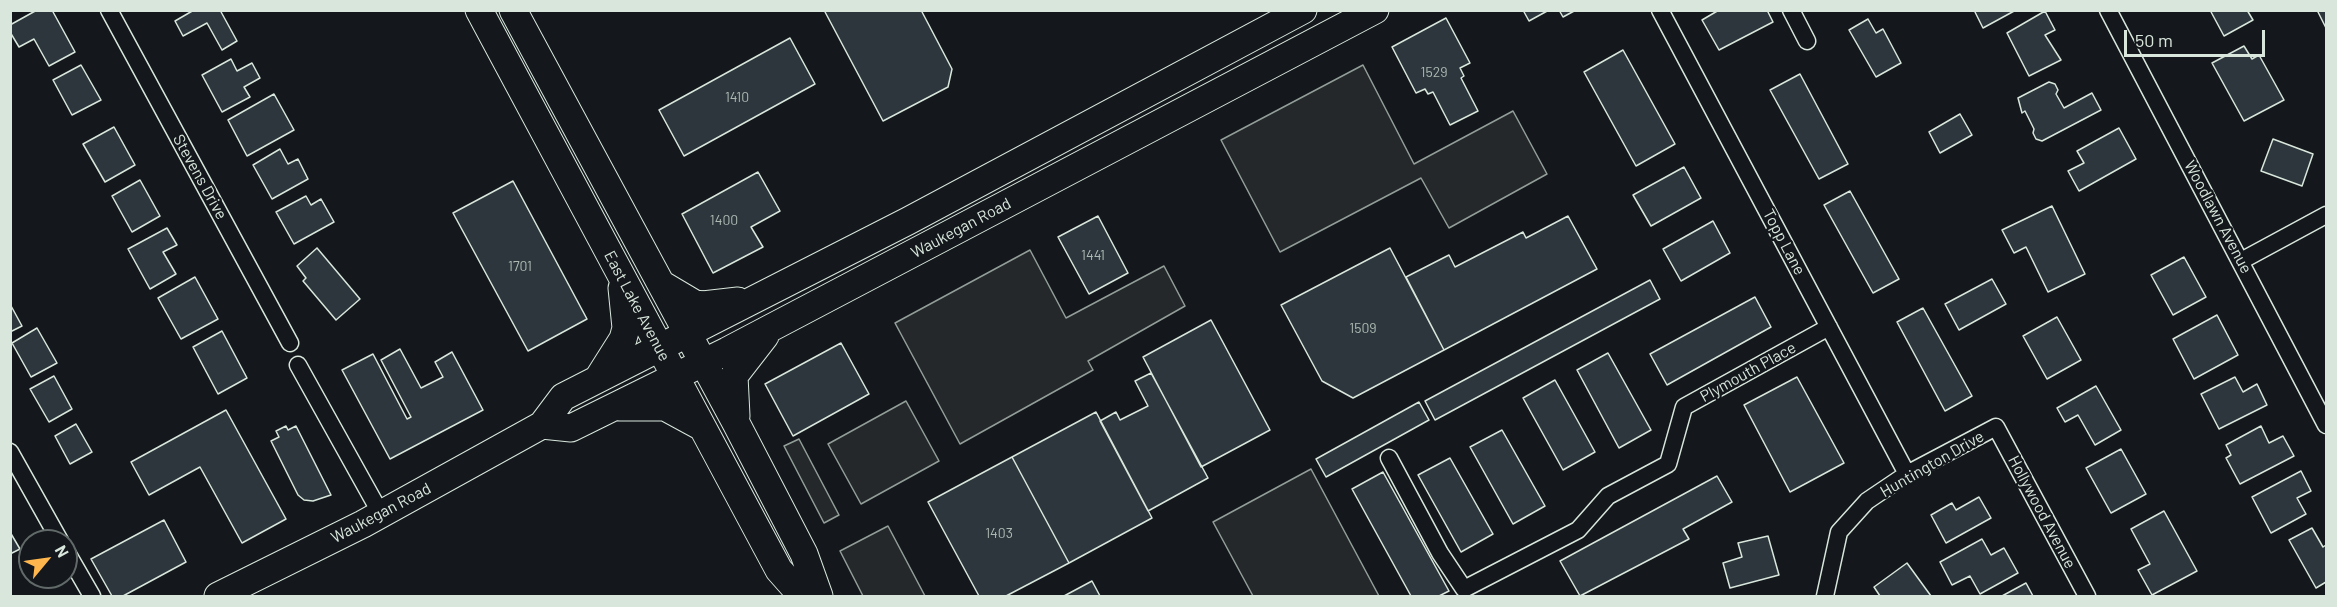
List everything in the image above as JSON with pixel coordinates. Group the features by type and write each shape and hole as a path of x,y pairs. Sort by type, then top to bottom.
{"main road":[{"name":"East Lake Avenue","path":"479,10 778,570 802,597"},
{"name":"East Lake Avenue","path":"513,10 736,423 804,554 819,597"},
{"name":"Waukegan Road","path":"218,597 381,514 542,425 563,397 757,298 1303,10"},
{"name":"Waukegan Road","path":"542,425 571,428 704,362 1375,10"},
{"path":"597,379 623,339 625,307 621,275"},
{"path":"663,285 695,304 757,298"},
{"path":"736,423 734,376 770,329"},
{"path":"613,407 665,407 700,426"}],"street":[{"name":"Stevens Drive","path":"109,10 290,343"},
{"name":"Topp Lane","path":"1660,10 1907,474"},
{"path":"1791,10 1807,41"},
{"name":"Woodlawn Avenue","path":"2108,10 2326,425"},
{"path":"2241,261 2326,215"},
{"name":"Plymouth Place","path":"1389,458 1440,553 1464,589 1578,530 1608,496 1668,464 1684,407 1829,327"},
{"path":"298,365 381,514"},
{"name":"Huntington Drive","path":"1825,597 1839,532 1867,501 1907,474 1996,427"},
{"name":"Hollywood Avenue","path":"1996,427 2087,597"},
{"path":"10,452 53,529"},
{"path":"78,572 92,597"}],"shaded area":[{"path":"1363,65 1414,164 1513,111 1547,174 1449,228 1421,178 1280,252 1221,140"},
{"path":"1030,250 1066,318 1164,266 1185,306 1088,361 1093,370 960,444 895,323"},
{"path":"906,401 939,461 861,504 828,444"},
{"path":"799,439 839,515 824,523 784,446"},
{"path":"1311,469 1379,596 1253,596 1213,522"},
{"path":"888,526 925,596 863,596 840,551"}],"building":[{"path":"37,10 52,10 75,52 49,66 34,39 19,47 10,32 10,25"},
{"path":"194,10 220,10 237,41 222,50 207,23 183,36 175,21"},
{"path":"824,10 921,10 952,69 948,87 883,121"},
{"path":"1523,10 1549,10 1529,21"},
{"path":"1559,10 1576,10 1563,17"},
{"path":"1719,10 1767,10 1773,22 1719,50 1702,20"},
{"path":"1974,10 2016,10 1983,28"},
{"path":"2210,10 2247,10 2253,20 2224,36"},
{"path":"2317,10 2326,10 2326,28"},
{"path":"2045,11 2055,30 2045,35 2061,60 2029,76 2007,33"},
{"path":"1446,18 1470,63 1460,68 1464,76 1461,78 1478,111 1450,125 1433,92 1428,94 1425,89 1416,93 1392,47"},
{"path":"1868,19 1876,33 1883,29 1901,63 1876,77 1849,30"},
{"path":"790,38 815,84 684,156 659,110"},
{"path":"2244,46 2252,59 2259,55 2284,100 2244,121 2212,63"},
{"path":"1623,50 1675,144 1636,166 1584,72"},
{"path":"231,59 237,71 252,63 260,78 244,87 250,97 222,112 202,75"},
{"path":"81,65 101,100 72,115 53,80"},
{"path":"1800,74 1848,164 1819,179 1770,90"},
{"path":"2049,82 2055,84 2058,90 2056,94 2064,108 2092,93 2101,110 2042,141 2036,139 2025,111 2022,113 2018,98"},
{"path":"274,94 294,130 247,156 228,120"},
{"path":"1960,114 1972,135 1940,153 1929,132"},
{"path":"114,127 135,165 105,182 83,144"},
{"path":"2119,128 2136,159 2079,191 2068,171 2084,163 2077,151"},
{"path":"2273,139 2313,154 2302,186 2261,171"},
{"path":"280,149 288,164 298,159 308,179 272,199 253,165"},
{"path":"1684,167 1701,198 1651,226 1633,195"},
{"path":"758,172 780,211 751,227 763,247 713,273 682,214"},
{"path":"140,180 160,216 132,232 112,196"},
{"path":"513,181 587,319 528,351 453,213"},
{"path":"1850,191 1899,279 1873,293 1824,205"},
{"path":"306,196 311,205 321,199 334,222 294,244 276,212"},
{"path":"2052,206 2085,274 2048,292 2026,247 2014,253 2002,230"},
{"path":"1098,216 1128,273 1089,294 1058,237"},
{"path":"1568,216 1597,269 1444,350 1406,277 1449,255 1455,267 1523,232 1526,238"},
{"path":"1713,221 1730,253 1681,281 1663,249"},
{"path":"167,228 177,245 163,252 176,274 150,289 128,249"},
{"path":"317,248 360,299 336,320 303,281 306,278 297,266"},
{"path":"1390,248 1444,350 1353,398 1322,381 1281,305"},
{"path":"2184,257 2206,297 2173,315 2151,275"},
{"path":"195,277 218,319 181,339 158,298"},
{"path":"1992,279 2006,304 1959,330 1945,304"},
{"path":"1650,280 1660,299 1435,420 1425,401"},
{"path":"1755,297 1771,327 1667,385 1650,354"},
{"path":"10,304 22,326 10,332"},
{"path":"1923,308 1972,396 1945,411 1897,322"},
{"path":"2217,315 2238,355 2194,379 2173,339"},
{"path":"2057,317 2081,360 2047,379 2023,336"},
{"path":"1211,320 1270,430 1201,467 1143,357"},
{"path":"37,328 57,363 31,377 12,343"},
{"path":"222,331 247,378 218,394 193,347"},
{"path":"841,343 869,394 793,436 765,384"},
{"path":"400,349 421,388 443,377 435,362 452,352 483,410 390,459 342,370 373,354 407,419 411,417 381,360"},
{"path":"1608,353 1651,430 1619,448 1577,370"},
{"path":"1151,373 1208,478 1148,511 1100,421 1116,412 1120,420 1148,406 1135,381"},
{"path":"54,376 72,409 49,422 30,389"},
{"path":"1797,377 1844,463 1790,492 1744,405"},
{"path":"2235,377 2243,392 2257,384 2267,405 2219,429 2201,394"},
{"path":"1555,380 1595,452 1563,470 1523,398"},
{"path":"2096,386 2121,430 2095,445 2078,415 2065,422 2057,408"},
{"path":"1419,402 1429,420 1326,477 1316,459"},
{"path":"226,410 286,519 242,543 200,467 149,495 131,462"},
{"path":"1096,412 1152,518 1069,563 1012,457"},
{"path":"76,424 92,452 70,464 55,436"},
{"path":"286,426 288,430 296,426 331,495 313,501 304,500 298,495 271,441 279,437 276,431"},
{"path":"2261,426 2269,443 2283,436 2294,456 2240,484 2226,458 2231,455 2226,445"},
{"path":"1502,430 1545,506 1513,524 1470,447"},
{"path":"2121,449 2146,494 2111,513 2086,468"},
{"path":"1012,457 1069,563 1006,596 979,596 928,502"},
{"path":"1450,458 1493,534 1461,552 1418,475"},
{"path":"2301,471 2311,491 2297,498 2306,514 2271,533 2252,497"},
{"path":"1383,472 1449,591 1439,596 1411,596 1352,489"},
{"path":"1717,476 1732,502 1683,529 1689,539 1580,596 1560,561"},
{"path":"1979,497 1991,518 1946,543 1931,515 1952,503 1956,510"},
{"path":"2164,511 2197,571 2152,595 2138,570 2150,564 2131,529"},
{"path":"164,520 186,562 123,596 112,596 91,559"},
{"path":"2312,528 2323,547 2326,545 2326,582 2316,588 2289,540"},
{"path":"10,532 18,550 10,554"},
{"path":"1768,536 1779,575 1730,588 1723,563 1742,557 1738,543"},
{"path":"1982,539 1991,555 2004,548 2018,573 1980,594 1970,576 1952,585 1940,562"},
{"path":"1907,563 1931,596 1880,596 1874,587"},
{"path":"1092,581 1100,596 1064,596"},
{"path":"2026,583 2033,596 2002,596"}]}
